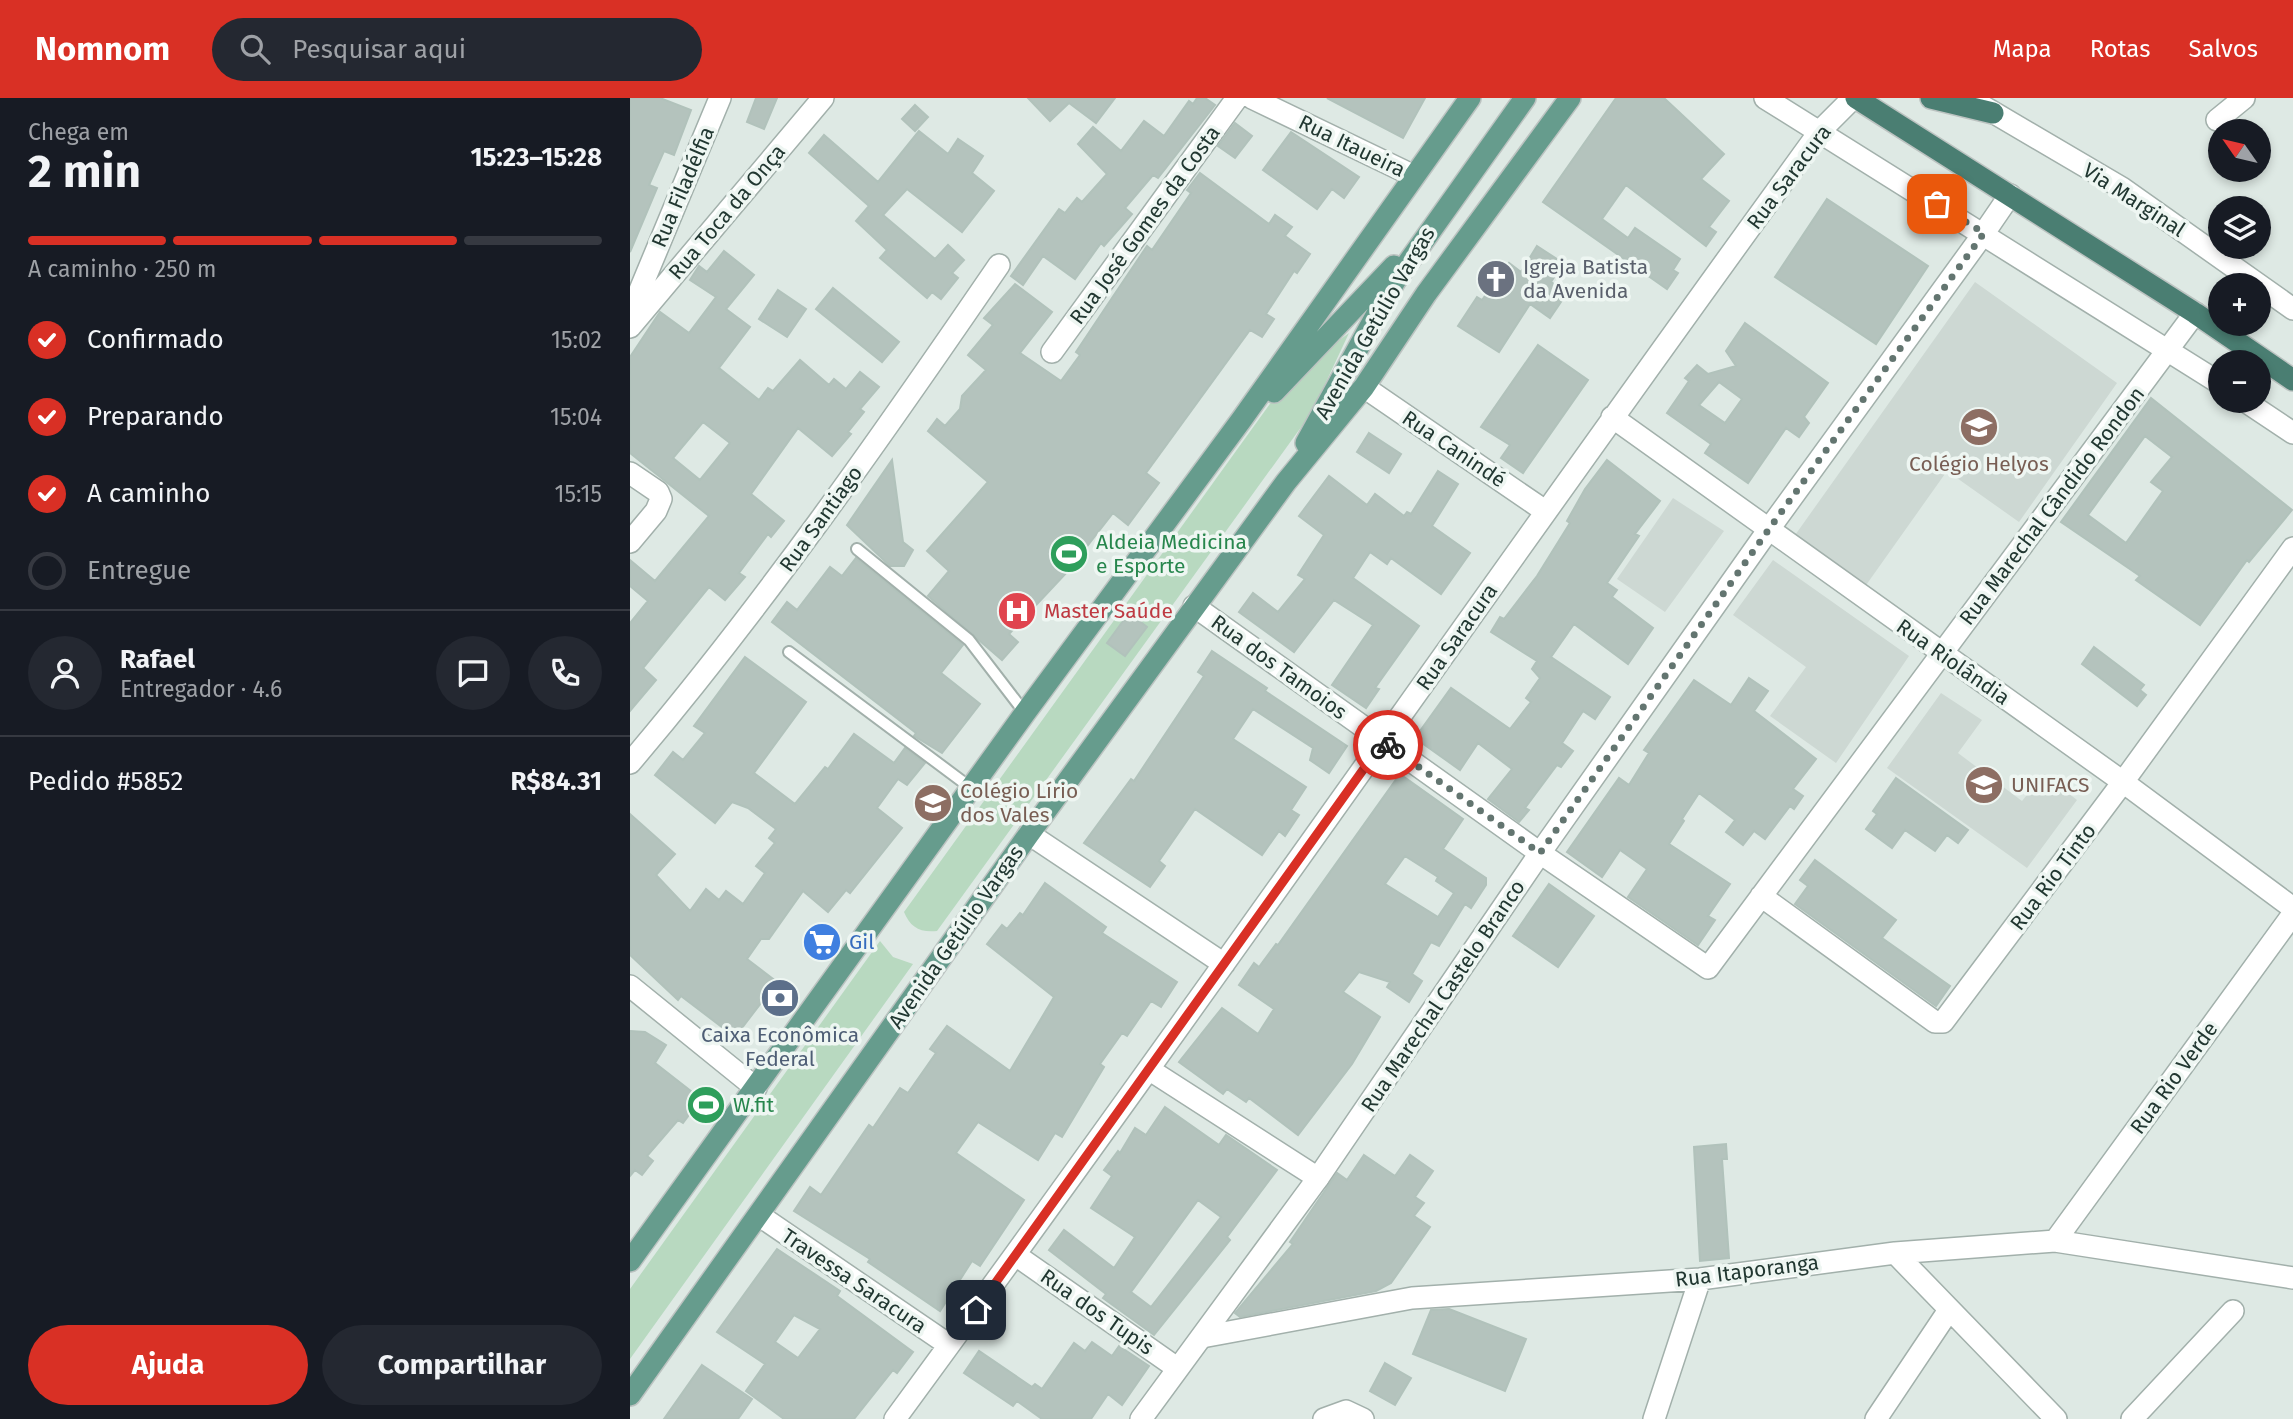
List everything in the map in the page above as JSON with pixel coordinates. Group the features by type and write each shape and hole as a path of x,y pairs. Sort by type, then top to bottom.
{"highway":[{"path":"1855,98 2194,313 2293,380"},
{"path":"1931,98 1993,113"}],"main road":[{"name":"Avenida Getúlio Vargas","path":"632,1255 1242,419 1470,98"},
{"path":"1436,220 1525,98"},
{"name":"Avenida Getúlio Vargas","path":"630,1395 760,1216 1028,834 1286,482 1364,387 1426,294 1570,98"},
{"name":"Avenida Getúlio Vargas","path":"1242,419 1315,352 1436,220"},
{"name":"Avenida Getúlio Vargas","path":"1286,482 1368,328 1436,220"}],"street":[{"name":"Rua Filadélfia","path":"630,314 720,98"},
{"name":"Rua Toca da Onça","path":"630,327 823,98"},
{"name":"Rua José Gomes da Costa","path":"1052,352 1237,98"},
{"name":"Rua Itaueira","path":"1252,98 1414,176"},
{"path":"1765,98 2208,375"},
{"name":"Rua Saracura","path":"895,1419 1017,1256 1612,417 1821,131 1855,98"},
{"name":"Via Marginal","path":"1970,98 2122,188 2293,309"},
{"path":"2218,119 2244,98"},
{"name":"Rua Marechal Castelo Branco","path":"1140,1419 1318,1178 1540,853 2010,195"},
{"name":"Rua Santiago","path":"630,763 730,642 827,512 999,265"},
{"name":"Rua Marechal Cândido Rondon","path":"1708,968 2170,349 2194,313"},
{"name":"Rua Canindé","path":"1364,387 1545,511"},
{"path":"2263,413 2293,433"},
{"name":"Rua Riolândia","path":"1612,417 2123,782 2293,908"},
{"path":"630,473 659,492 661,499 656,511 630,542"},
{"name":"Rua Rio Tinto","path":"1760,895 1935,1022 1943,1022 2123,782 2293,548"},
{"name":"Rua dos Tamoios","path":"1194,606 1540,853 1708,968"},
{"path":"1028,834 1224,964"},
{"name":"Rua Rio Verde","path":"2055,1241 2293,914"},
{"path":"630,986 756,1088"},
{"path":"1150,1070 1318,1178"},
{"name":"Travessa Saracura","path":"760,1216 949,1345"},
{"name":"Rua Itaporanga","path":"1202,1337 1412,1298 1700,1279 1895,1252 2055,1241 2293,1278"},
{"path":"1895,1252 2056,1419"},
{"name":"Rua dos Tupis","path":"1017,1256 1177,1368"},
{"path":"1654,1419 1700,1279"},
{"path":"1876,1419 1949,1310"},
{"path":"2132,1419 2233,1311"},
{"path":"1324,1419 1346,1411 1363,1419"}],"lane":[{"path":"858,549 969,640 1025,713"},
{"path":"789,652 971,788"}],"shaded area":[{"name":"Colégio Helyos","path":"1975,282 2117,383 2019,522 1947,471 1864,588 1793,538"},
{"path":"1673,498 1724,531 1665,612 1617,579"},
{"path":"1773,560 1909,656 1836,763 1770,716 1806,667 1733,615"},
{"path":"1941,693 1982,720 1958,753 2022,801 2044,774 2077,800 2027,868 1887,768"}],"green space":[{"path":"1349,333 1312,412 937,931 921,930 913,925 904,912 1290,376"},
{"path":"880,941 893,957 913,964 630,1359 630,1289"}],"building":[{"path":"630,98 660,98 691,110 674,155 664,151 649,185 657,188 630,252"},
{"path":"756,98 777,98 764,129 747,122"},
{"path":"1028,98 1115,98 1096,123 1069,103 1050,121"},
{"path":"1197,98 1205,98 1215,105 1158,178 1153,175 1125,208 1132,214 1104,246 1101,243 1075,279 1043,256 1023,285 1011,276 1059,209 1065,213 1077,198 1082,202 1107,174 1078,144 1093,127 1121,151 1144,121 1164,136 1189,101 1193,104"},
{"path":"1327,98 1425,98 1403,138"},
{"path":"1616,98 1664,98 1724,154 1701,179 1729,201 1709,227 1716,232 1706,246 1626,185 1602,219 1628,238 1635,228 1680,259 1673,270 1678,273 1667,289 1543,202"},
{"path":"915,105 928,117 915,131 902,119"},
{"path":"1235,123 1252,136 1235,158 1218,146"},
{"path":"919,131 948,154 958,139 983,156 972,173 994,191 962,232 907,189 883,215 935,259 948,245 964,260 952,273 958,278 941,299 932,292 927,298 880,258 887,250 856,221 869,206 809,153 824,135 878,182"},
{"path":"1291,132 1359,177 1344,198 1332,189 1317,209 1263,170"},
{"path":"1200,173 1269,224 1275,215 1292,227 1285,236 1310,254 1297,273 1294,271 1266,314 1274,319 1262,337 1250,330 1146,473 1159,483 1128,525 1113,513 1067,572 1009,634 1018,642 1002,660 928,596 949,571 927,551 988,482 928,431 937,419 945,426 960,409 962,396 986,370 968,355 993,325 984,318 1015,284 1052,312 1020,353 1061,381 1080,355 1076,352 1112,298 1147,246 1152,250 1191,193 1187,190"},
{"path":"1827,199 1928,266 1876,344 1775,277"},
{"path":"1537,246 1563,263 1551,282 1567,293 1550,318 1530,304 1499,352 1458,326 1477,297 1482,300 1509,263 1521,272"},
{"path":"724,251 754,275 726,309 750,327 719,368 759,400 768,388 773,391 800,360 829,385 834,379 846,389 860,372 879,387 860,409 864,412 848,432 851,434 832,456 798,428 751,494 784,521 771,537 768,534 739,573 745,577 725,600 709,587 643,668 656,680 630,711 630,623 648,601 630,586 630,560 655,581 709,516 630,453 630,357 660,312 689,333 716,297 690,280 699,266 707,272","holes":["703,422 730,443 700,480 673,458"]},
{"path":"833,288 899,342 882,362 816,309"},
{"path":"778,290 806,309 787,337 759,319"},
{"path":"1745,323 1828,383 1804,417 1809,423 1799,437 1786,428 1748,483 1705,453 1711,444 1667,413 1689,381 1685,378 1697,365 1708,374 1736,366 1726,351","holes":["1719,382 1742,399 1725,423 1699,405"]},
{"path":"1538,345 1588,380 1523,473 1501,458 1510,445 1481,427"},
{"path":"2151,398 2292,510 2249,562 2247,560 2200,625 2136,580 2140,576 2061,522","holes":["2145,436 2172,457 2151,482 2163,491 2126,543 2088,515"]},
{"path":"1369,433 1401,454 1389,473 1357,452"},
{"path":"892,460 903,542 913,550 904,566 890,566 847,525"},
{"path":"1607,460 1660,501 1635,534 1639,536 1607,583 1617,590 1612,597 1653,628 1628,664 1574,624 1551,657 1610,697 1595,719 1583,711 1562,743 1573,751 1561,767 1557,765 1525,808 1529,810 1519,822 1488,799 1512,769 1478,743 1460,770 1415,738 1451,688 1510,729 1531,702 1526,698 1540,678 1532,669 1537,661 1491,632 1500,617 1504,619 1537,576 1570,523 1567,521 1585,489"},
{"path":"1438,471 1458,484 1432,526 1470,553 1441,594 1391,558 1387,564 1370,552 1353,578 1419,626 1375,688 1379,689 1366,708 1332,685 1373,625 1334,600 1294,652 1239,612 1253,593 1278,612 1305,579 1298,575 1324,535 1299,516 1329,476 1367,505 1375,494 1404,516 1407,512 1411,514"},
{"path":"856,558 963,645 941,673 980,704 942,753 914,736 916,733 772,622 787,602 797,610 830,567 842,576"},
{"path":"1129,613 1147,627 1125,656 1107,643"},
{"path":"2094,647 2144,685 2140,690 2146,695 2137,706 2082,664"},
{"path":"1212,651 1267,688 1265,691 1347,746 1329,773 1310,760 1313,748 1253,709 1233,739 1306,787 1291,810 1299,815 1285,836 1279,831 1262,855 1195,809 1159,861 1165,866 1150,887 1084,843 1131,779 1134,781 1204,676 1198,672"},
{"path":"745,657 806,702 754,773 795,804 825,767 828,769 854,734 894,763 905,748 925,763 907,785 898,779 877,808 902,828 850,893 846,890 828,912 803,891 769,939 761,939 747,959 777,982 735,1037 681,996 678,1000 630,955 630,814 675,854 656,875 690,911 706,889 719,900 726,891 743,904 765,873 756,866 775,843 769,838 776,829 748,808 732,802 715,823 655,775 673,752 683,760 705,733 694,726"},
{"path":"1749,678 1768,691 1754,711 1816,759 1793,789 1803,796 1794,809 1790,806 1765,839 1754,831 1743,845 1726,832 1735,820 1699,793 1682,819 1684,821 1669,844 1730,884 1708,916 1715,920 1698,945 1628,897 1647,869 1620,850 1602,877 1567,852 1619,778 1629,785 1649,753 1644,750 1694,680 1731,705"},
{"path":"1400,774 1463,819 1443,849 1486,878 1486,885 1471,908 1465,904 1439,946 1431,942 1412,974 1422,981 1409,1002 1387,987 1390,982 1359,972 1343,992 1380,1017 1352,1064 1298,1135 1249,1098 1246,1102 1227,1089 1223,1094 1179,1062 1222,1008 1258,1034 1274,1009 1239,985 1254,963 1259,967 1276,944 1278,945","holes":["1405,856 1438,877 1436,881 1454,893 1438,917 1385,884"]},
{"path":"1896,778 1968,830 1958,843 1947,835 1935,851 1905,830 1892,848 1866,829 1877,814 1873,811"},
{"path":"1815,860 1896,920 1882,938 1950,986 1936,1006 1795,904 1808,886 1800,880"},
{"path":"1045,883 1106,927 1102,933 1177,982 1161,1007 1151,1001 1127,1036 1122,1033 1100,1064 1104,1067 1062,1137 1055,1133 1038,1160 978,1122 956,1153 1024,1200 980,1266 972,1261 940,1311 868,1262 870,1259 794,1211 810,1187 821,1195 869,1125 873,1128 900,1088 908,1093 936,1053 930,1049 947,1026 1010,1071 1054,997 987,944 1002,925 1007,929 1020,913 1023,915"},
{"path":"1549,884 1594,916 1558,967 1513,936"},
{"path":"630,1031 645,1032 666,1045 655,1063 701,1099 683,1123 678,1120 647,1156 653,1161 642,1175 635,1170 630,1176"},
{"path":"1165,1107 1219,1145 1226,1135 1277,1170 1227,1237 1230,1240 1154,1335 1103,1298 1106,1294 1049,1250 1064,1230 1114,1268 1135,1237 1091,1208 1112,1176 1104,1170 1118,1151 1120,1153 1135,1128 1146,1135","holes":["1198,1200 1221,1217 1151,1307 1131,1292"]},
{"path":"1726,1144 1727,1159 1722,1159 1729,1258 1700,1261 1694,1147"},
{"path":"1364,1155 1395,1176 1410,1155 1433,1171 1415,1197 1424,1203 1414,1216 1430,1227 1391,1283 1376,1291 1240,1317 1235,1313 1293,1244 1290,1242 1337,1173 1347,1180"},
{"path":"777,1249 840,1291 837,1296 913,1352 897,1373 893,1370 854,1419 784,1419 746,1391 765,1364 717,1332","holes":["794,1315 820,1329 798,1358 775,1342"]},
{"path":"1449,1309 1526,1339 1505,1391 1413,1354 1431,1310"},
{"path":"1092,1342 1112,1356 1119,1346 1149,1366 1122,1405 1108,1394 1091,1419 1042,1419 1017,1401 1013,1406 964,1373 979,1351 1032,1387 1035,1384 1042,1389 1074,1343 1085,1351"},
{"path":"1385,1363 1411,1378 1395,1405 1370,1391"},
{"path":"702,1365 752,1399 738,1419 664,1419"}],"way so far":[{"path":"1388,745 1540,853 1769,529 1984,233 1937,204"}],"place":[{"name":"Igreja Batista da Avenida","path":"1496,279"},
{"name":"Colégio Helyos","path":"1979,427"},
{"name":"Aldeia Medicina e Esporte","path":"1069,554"},
{"name":"Master Saúde","path":"1017,611"},
{"name":"UNIFACS","path":"1984,785"},
{"name":"Colégio Lírio dos Vales","path":"933,803"},
{"name":"Gil","path":"822,942"},
{"name":"Caixa Econômica Federal","path":"780,998"},
{"name":"W.fit","path":"706,1105"}],"route":[{"path":"976,1310 1383,742 1388,745"}]}
